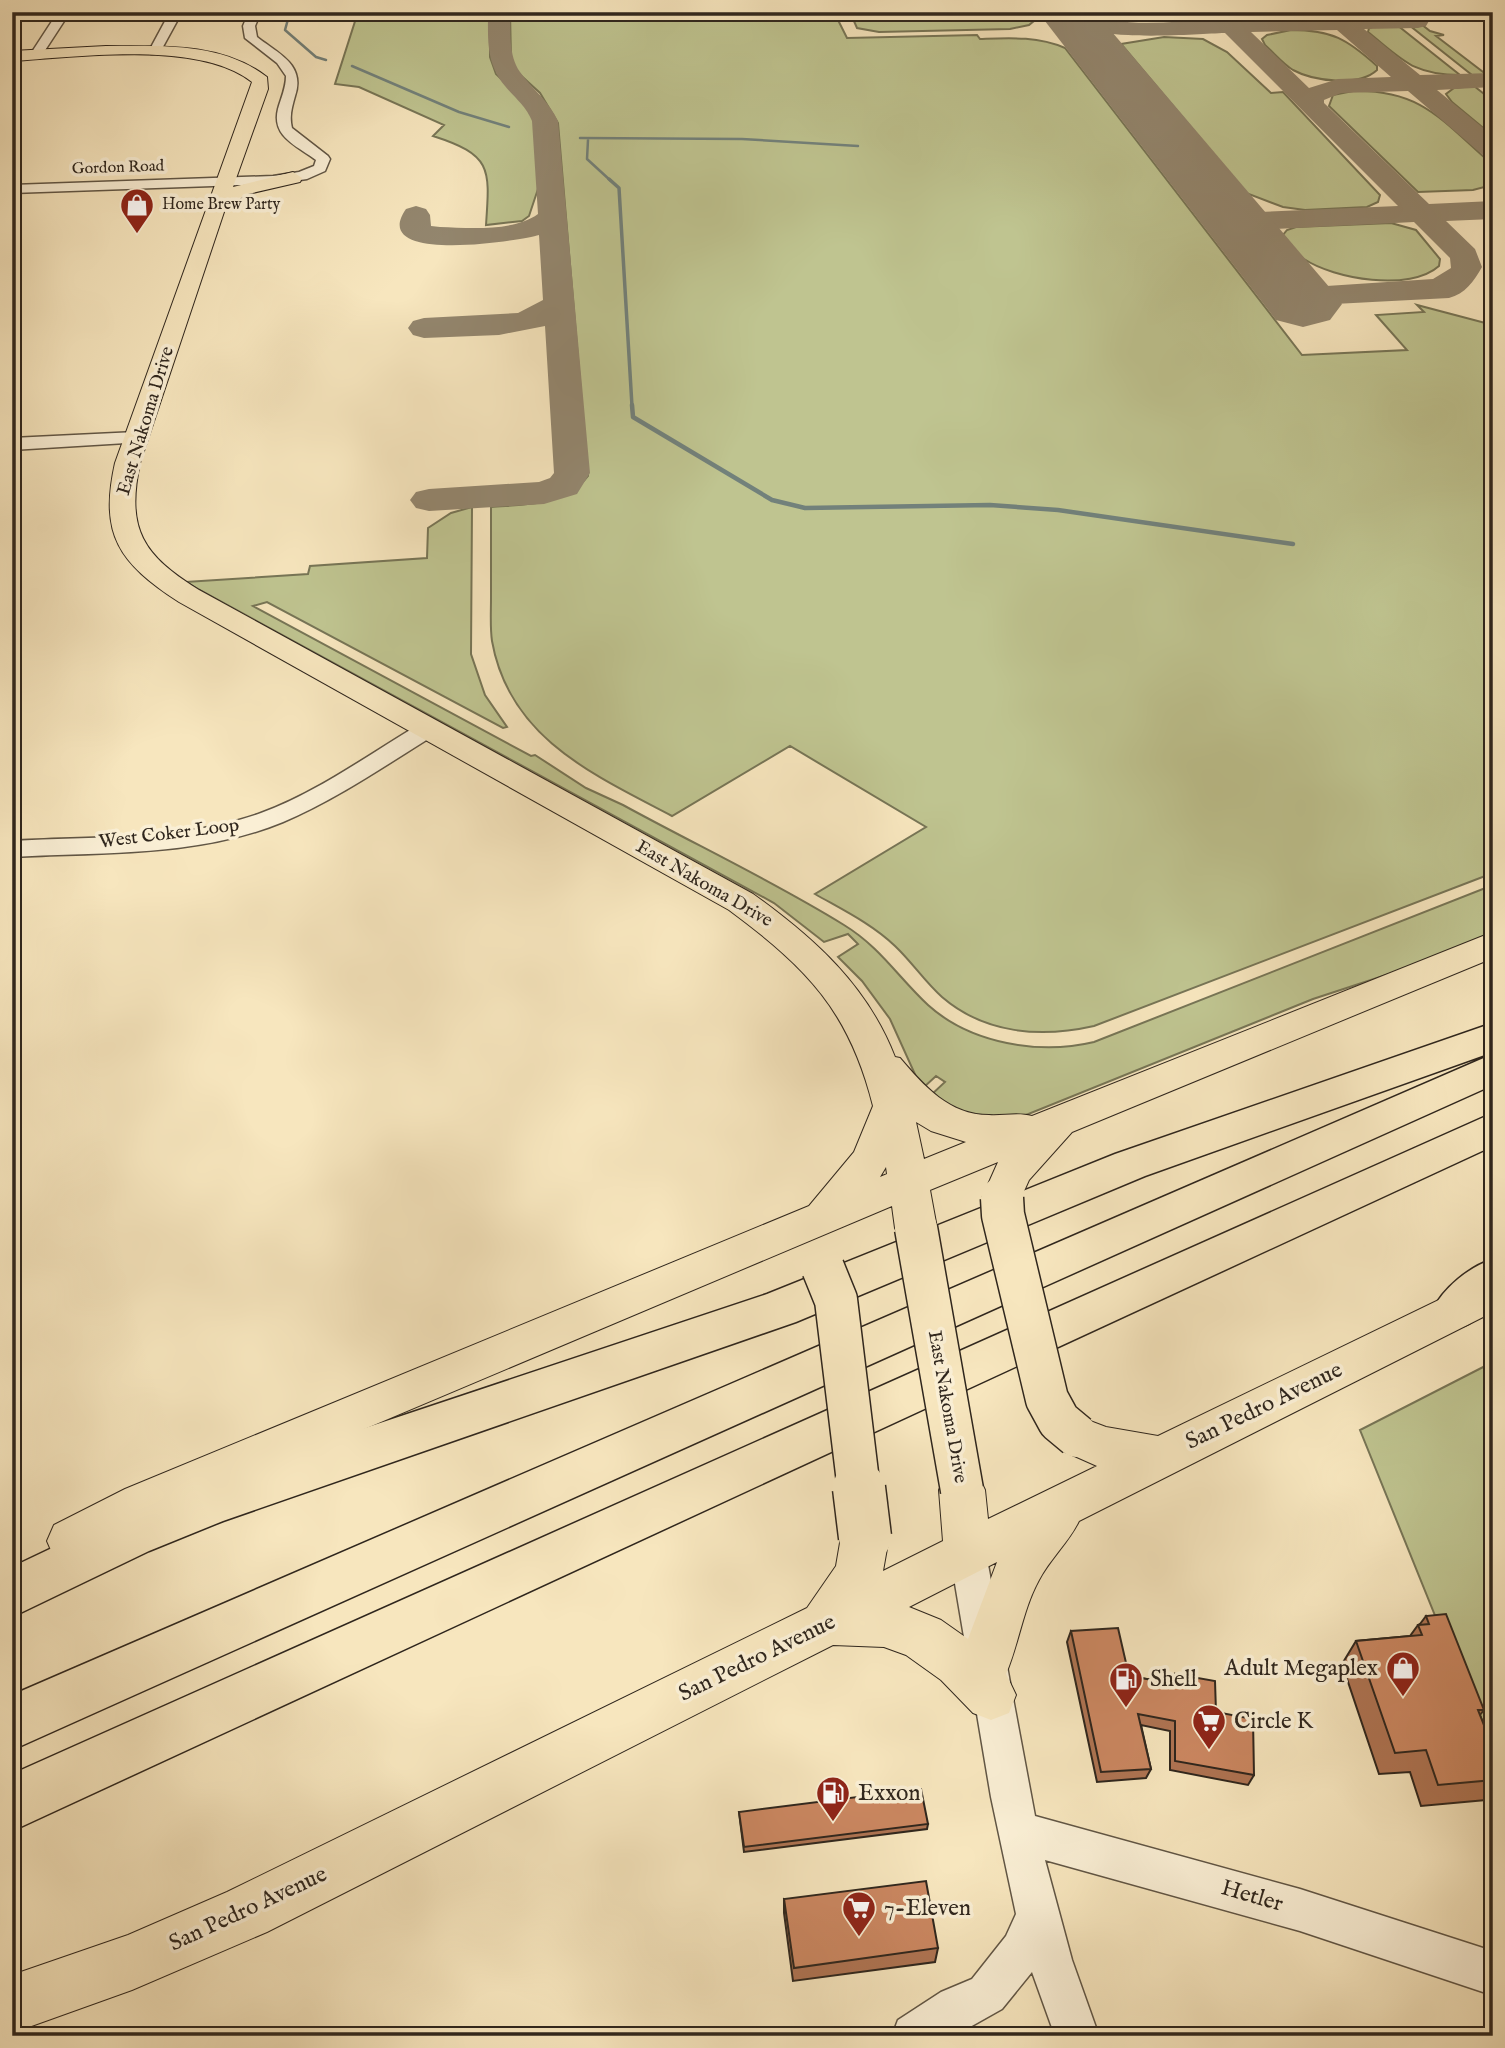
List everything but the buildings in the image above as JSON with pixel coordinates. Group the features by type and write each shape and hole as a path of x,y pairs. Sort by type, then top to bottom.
{"highway":[{"path":"12,1593 131,1535 225,1497 780,1309 1130,1165 1493,1037"},
{"path":"12,1723 1493,1068"},
{"path":"12,1803 1493,1128"},
{"path":"1454,1311 1493,1277"}],"main road":[{"path":"12,56 155,51"},
{"name":"East Nakoma Drive","path":"155,51 215,56 234,61 254,72 261,81 136,438 123,488 122,521 137,553 151,569 189,596 741,902 799,944 845,994 863,1021 881,1061 894,1104 962,1490 968,1554"},
{"path":"231,163 258,176 293,178"},
{"path":"220,193 293,178"},
{"path":"12,1574 95,1528 187,1483 909,1182 1493,944"},
{"path":"881,1061 913,1100 953,1125 998,1130 1062,1121"},
{"path":"813,1224 861,1177 883,1140 894,1104"},
{"path":"1062,1121 1012,1174 1003,1189 1002,1198 1003,1214 1047,1399 1059,1421 1077,1436 1102,1447 1162,1457"},
{"path":"753,1248 797,1252 811,1258 822,1269 836,1300 865,1537 863,1562 856,1578 823,1626"},
{"name":"San Pedro Avenue","path":"12,2004 132,1962 247,1912 1493,1292"},
{"path":"823,1626 856,1620 879,1621 912,1631 989,1678 1012,1584 1024,1557 1039,1533 1076,1499"}],"street":[{"path":"36,55 64,12"},
{"path":"155,51 176,12"},
{"path":"254,12 249,26 251,38 284,62 292,72 293,84 282,117 284,126 292,136 323,159 320,168 293,178"},
{"name":"Gordon Road","path":"12,188 220,193"},
{"path":"12,444 136,438"},
{"name":"West Coker Loop","path":"12,849 156,839 205,834 251,825 306,801 428,729"},
{"name":"East Nakoma Drive","path":"968,1554 989,1678 1036,1918 1053,1977 1077,2036"},
{"name":"Hetler","path":"1018,1832 1300,1910 1483,1970"},
{"path":"914,2036 957,2008 987,1994 1021,1951 1036,1918"}],"green space":[{"path":"358,12 490,12 490,57 496,74 530,107 534,122 539,186 529,216 522,221 486,225 488,190 483,166 477,157 467,150 433,136 444,125 359,87 335,84"},
{"path":"510,12 834,12 847,38 977,35 980,39 1023,39 1054,44 1065,48 1302,355 1407,350 1376,315 1424,312 1417,305 1493,325 1493,873 1094,1026 1054,1032 1014,1030 976,1019 959,1009 942,997 886,938 815,894 926,827 790,746 672,816 613,785 559,750 516,704 501,675 491,631 491,507 544,502 568,493 588,476 558,123 540,93 516,71 511,58"},
{"path":"850,12 1037,12 1040,16 1029,25 1010,29 879,32 857,28"},
{"path":"1232,12 1312,12 1295,21 1273,22"},
{"path":"1421,24 1430,31 1444,35 1436,36 1487,75 1472,75 1409,25"},
{"path":"1397,25 1460,75 1431,72 1409,64 1368,32 1369,28"},
{"path":"1291,30 1318,32 1338,38 1377,66 1377,70 1359,79 1336,80 1312,77 1293,70 1265,45 1262,39 1267,35"},
{"path":"1164,37 1203,39 1227,52 1271,93 1283,92 1380,195 1378,202 1367,207 1305,210 1283,207 1246,193 1121,44"},
{"path":"1474,86 1493,101 1493,136 1446,94 1454,88"},
{"path":"1353,91 1398,96 1431,112 1493,165 1492,185 1473,190 1418,192 1329,106 1333,95"},
{"path":"1391,223 1416,230 1440,259 1439,266 1410,279 1372,280 1352,277 1304,259 1283,235 1287,230 1296,227"},
{"path":"472,507 471,654 485,695 507,727 503,728 267,602 253,606 531,756 535,755 586,788 762,878 844,925 868,943 928,1005 964,1029 1007,1043 1029,1046 1073,1046 1094,1042 1493,885 1493,935 1438,958 1313,999 1026,1115 976,1119 930,1096 945,1082 936,1076 923,1088 918,1081 890,1019 862,981 838,957 858,944 848,934 824,942 774,903 185,582 308,574 310,566 427,558 428,528 451,513"},
{"path":"1493,1362 1493,1759 1360,1430"}],"waterway":[{"path":"290,12 285,30 316,57 326,60"},
{"path":"352,66 459,112 509,127"},
{"path":"580,138 742,139 858,146"},
{"path":"588,140 587,159 611,181"},
{"path":"609,179 619,188 632,406"},
{"path":"632,405 633,417 772,500 805,508 990,505 1058,510 1293,544"}],"taxiway":[{"path":"499,12 499,44 503,62 545,121 552,215"},
{"path":"1217,12 1231,26"},
{"path":"1066,13 1091,24 1128,29 1231,26"},
{"path":"1331,13 1343,23"},
{"path":"1343,23 1418,21"},
{"path":"1231,26 1343,23"},
{"path":"1343,23 1414,83"},
{"path":"1231,26 1312,105"},
{"path":"1414,83 1493,80"},
{"path":"1312,105 1314,95 1338,86 1414,83"},
{"path":"1414,83 1493,150"},
{"path":"1312,105 1422,213"},
{"path":"1422,213 1493,210"},
{"path":"1235,222 1422,213"},
{"path":"1414,291 1451,283 1463,274 1467,267 1464,255 1422,213"},
{"path":"416,215 416,231 457,237 525,230 536,227 552,215"},
{"path":"552,215 559,300"},
{"path":"1414,291 1449,289"},
{"path":"1296,297 1414,291"},
{"path":"424,328 477,327 519,322 537,318 551,310 559,300"},
{"path":"429,500 544,493 564,486 572,473 559,300"}],"runway":[{"path":"1065,12 1303,304"}],"place":[{"name":"Home Brew Party","path":"137,235"},
{"name":"Adult Megaplex","path":"1403,1698"},
{"name":"Shell","path":"1126,1709"},
{"name":"Circle K","path":"1209,1751"},
{"name":"Exxon","path":"833,1823"},
{"name":"7-Eleven","path":"859,1938"}]}
